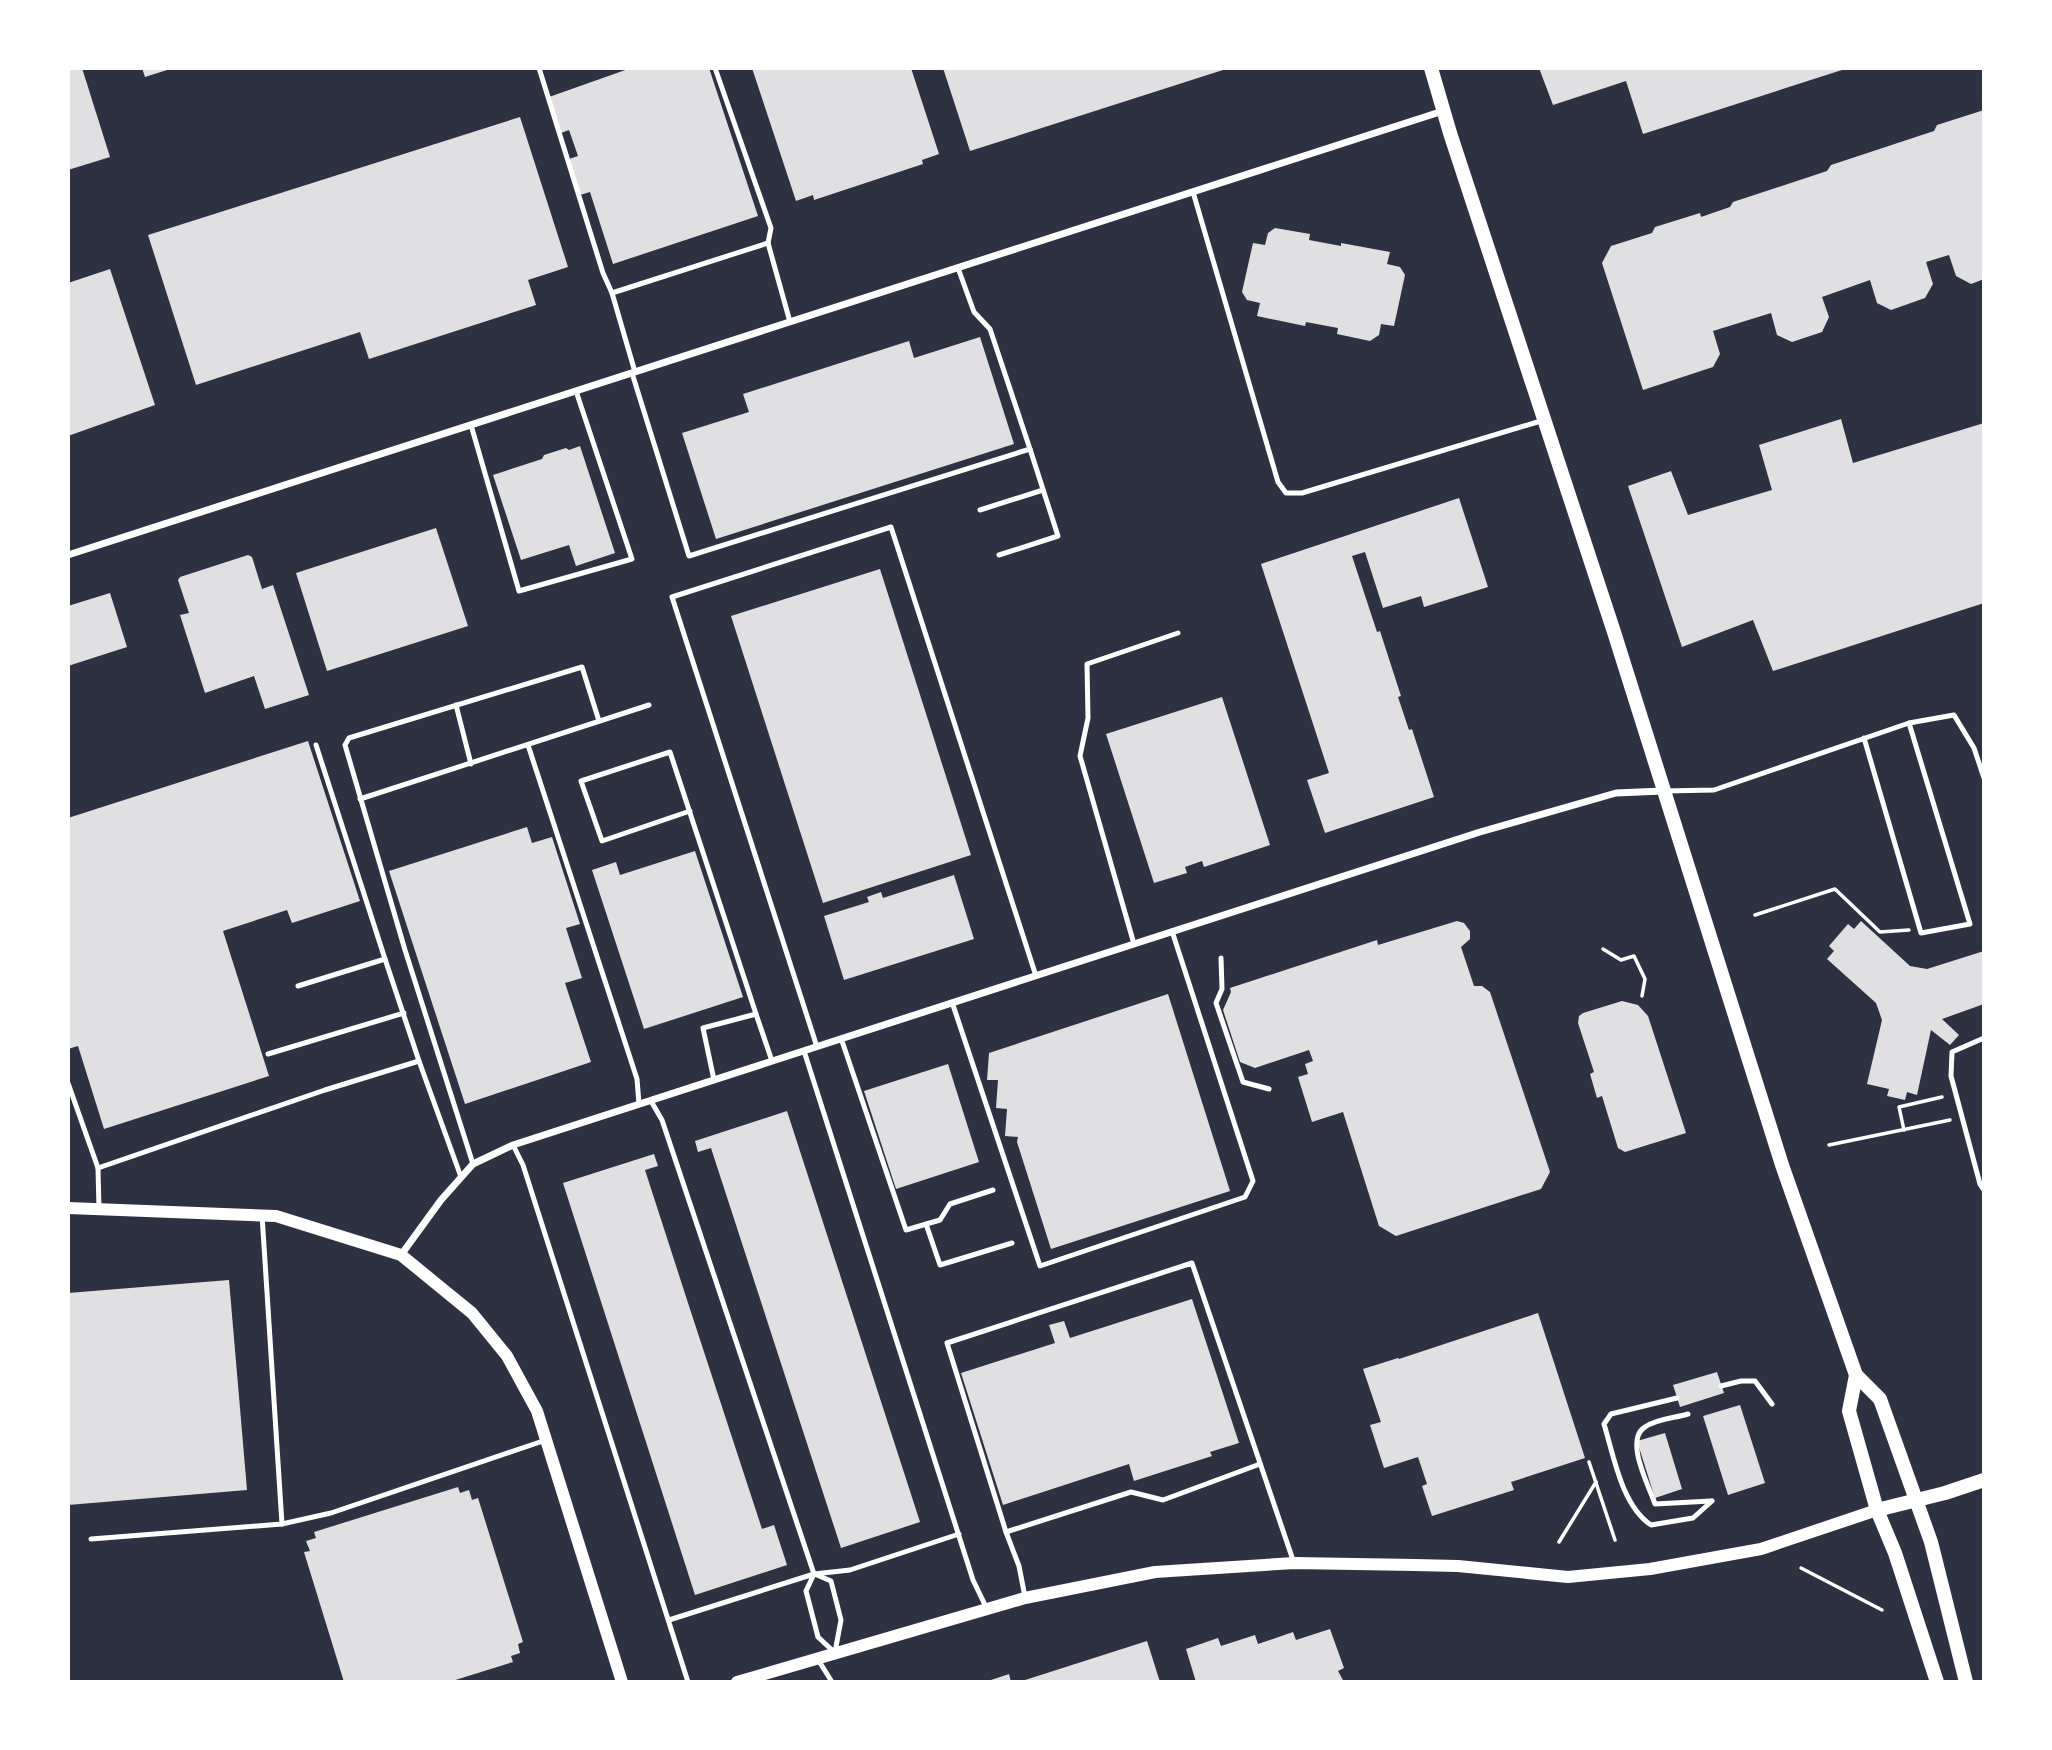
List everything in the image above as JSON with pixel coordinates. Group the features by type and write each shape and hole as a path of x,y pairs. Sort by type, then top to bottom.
{"main road":[{"path":"1431,68 1782,1165 1856,1375 1880,1399 1931,1542 1966,1682"},
{"path":"1856,1375 1849,1411 1877,1510 1895,1553 1937,1682"},
{"path":"1877,1510 1984,1480"}],"street":[{"path":"68,555 1444,111"},
{"path":"401,1255 441,1200 473,1164 513,1145 1480,832 1615,793 1663,791"},
{"path":"68,1208 276,1216 401,1255 472,1313 507,1356 537,1410 622,1682"},
{"path":"737,1682 1025,1598 1155,1572 1294,1563 1458,1566 1568,1577 1582,1576 1650,1569 1761,1549 1877,1510"}],"lane":[{"path":"540,68 603,273 612,293 689,556 1030,449"},
{"path":"715,68 771,228 768,243 790,322"},
{"path":"1193,192 1278,482 1286,493 1303,493 1544,421"},
{"path":"612,293 768,243"},
{"path":"958,268 974,312 990,329 1058,536 999,555"},
{"path":"471,425 519,591 632,559 576,391"},
{"path":"980,510 1043,490"},
{"path":"817,1047 672,597 891,527 1035,976"},
{"path":"1134,944 1080,756 1088,718 1087,664 1178,633"},
{"path":"473,1164 345,745 349,738 582,667 599,721"},
{"path":"456,705 471,764"},
{"path":"360,799 649,705"},
{"path":"1663,791 1714,790 1909,723 1954,715 1974,748 1984,776"},
{"path":"1864,738 1921,933 1970,924 1909,723"},
{"path":"316,745 419,1061 461,1177"},
{"path":"528,745 637,1079 639,1104"},
{"path":"690,811 602,841 581,780 670,752 690,811 772,1061"},
{"path":"952,1002 1040,1266 1245,1197 1253,1181 1172,931"},
{"path":"1221,958 1222,989 1216,1003 1238,1070 1243,1082 1269,1088"},
{"path":"298,986 385,959"},
{"path":"268,1054 404,1013"},
{"path":"714,1080 703,1028 756,1014"},
{"path":"841,1038 906,1230 940,1220 950,1204 993,1190"},
{"path":"1984,1038 1952,1052 1951,1076 1984,1191"},
{"path":"804,1051 973,1580 987,1609"},
{"path":"98,1168 325,1090 419,1061"},
{"path":"68,1083 98,1168 99,1209"},
{"path":"651,1101 662,1120 814,1574 806,1591 818,1637 835,1653"},
{"path":"513,1145 523,1165 688,1682"},
{"path":"262,1215 282,1524"},
{"path":"926,1224 940,1265 1012,1243"},
{"path":"1025,1598 1019,1566 947,1343 1192,1263 1294,1563"},
{"path":"1721,1386 1755,1381 1772,1404"},
{"path":"1677,1398 1611,1414 1604,1424 1629,1502 1641,1519 1651,1525 1693,1518 1712,1501 1656,1504 1635,1446 1636,1435 1645,1426 1688,1414"},
{"path":"91,1539 282,1524 331,1513 546,1440"},
{"path":"1006,1532 1131,1492 1163,1500 1260,1464"},
{"path":"669,1620 814,1574 850,1570 958,1534"},
{"path":"814,1574 831,1581 835,1594 841,1620 835,1653"},
{"path":"817,1658 832,1682"}],"path":[{"path":"1755,915 1835,889 1880,932 1921,930"},
{"path":"1603,949 1621,960 1634,956 1645,979 1642,996"},
{"path":"1904,1130 1899,1107 1942,1097"},
{"path":"1829,1145 1962,1118"},
{"path":"1590,1462 1615,1540"},
{"path":"1559,1542 1596,1482"},
{"path":"1801,1569 1882,1610"}],"building":[{"path":"82,68 110,157 68,170 68,70"},
{"path":"142,68 170,68 170,69 145,77"},
{"path":"631,68 709,68 758,216 613,264 590,192 580,195 569,159 578,156 569,130 561,133 549,97"},
{"path":"752,68 911,68 939,154 922,160 923,164 814,200 813,195 796,201"},
{"path":"943,68 1226,68 1226,69 970,151"},
{"path":"1539,68 1845,69 1643,134 1626,81 1553,105"},
{"path":"1984,110 1984,279 1971,284 1956,276 1949,255 1926,262 1933,284 1925,298 1891,310 1877,303 1870,280 1822,297 1829,317 1822,332 1792,342 1777,335 1771,313 1713,331 1720,354 1713,367 1643,390 1602,263 1611,246 1652,233 1655,227 1700,213 1701,217 1730,207 1733,202 1827,171 1831,165 1934,131 1937,125"},
{"path":"520,117 568,267 528,280 536,305 369,359 360,332 196,385 148,235"},
{"path":"1275,228 1310,234 1309,240 1390,252 1387,264 1400,267 1405,275 1394,326 1381,324 1379,335 1370,341 1337,334 1338,328 1306,322 1305,326 1257,316 1260,303 1247,300 1242,292 1253,243 1265,245 1268,233"},
{"path":"110,269 155,405 68,436 68,283"},
{"path":"980,337 1014,444 716,539 682,433 749,412 743,394 909,341 914,358"},
{"path":"1841,419 1853,463 1984,423 1984,603 1773,671 1753,620 1682,647 1628,486 1671,471 1688,515 1772,490 1759,445"},
{"path":"580,446 615,553 576,566 569,545 521,560 493,475 542,459 544,455"},
{"path":"1459,498 1488,587 1424,607 1421,596 1383,608 1365,552 1352,556 1377,632 1380,631 1401,696 1398,697 1409,730 1412,729 1434,797 1325,833 1307,780 1329,773 1261,564"},
{"path":"436,528 468,626 327,671 296,573"},
{"path":"248,555 252,557 262,589 273,585 309,695 265,709 254,676 205,693 180,615 189,613 178,580 180,577"},
{"path":"880,569 971,855 823,903 731,616"},
{"path":"110,593 127,647 68,666 68,606"},
{"path":"1222,697 1270,845 1204,867 1202,861 1185,867 1187,873 1154,883 1106,734"},
{"path":"308,741 360,901 292,923 287,910 223,931 269,1076 104,1129 78,1046 68,1049 68,818"},
{"path":"527,827 532,843 552,837 580,924 566,928 582,978 565,983 591,1062 465,1104 389,871"},
{"path":"695,851 743,997 644,1029 592,870 616,862 620,875"},
{"path":"954,875 974,939 844,980 824,916 869,902 867,897 881,892 883,898"},
{"path":"1457,921 1464,923 1470,931 1470,939 1461,947 1474,986 1482,986 1490,992 1550,1172 1541,1189 1396,1236 1379,1226 1343,1112 1312,1122 1298,1077 1308,1074 1305,1064 1313,1061 1309,1050 1255,1068 1240,1062 1223,1010 1231,992 1230,988 1377,940 1378,945"},
{"path":"1861,921 1910,966 1927,969 1984,951 1984,1004 1942,1019 1959,1035 1950,1045 1931,1030 1917,1095 1907,1092 1905,1100 1887,1096 1889,1089 1867,1084 1882,1020 1876,1003 1827,959 1834,951 1829,946 1848,924 1854,929"},
{"path":"1168,994 1230,1191 1051,1249 1017,1142 1018,1137 1005,1136 1007,1109 996,1108 998,1080 987,1080 989,1053"},
{"path":"1622,1001 1638,1005 1648,1016 1686,1133 1625,1152 1618,1148 1602,1096 1597,1098 1590,1074 1594,1072 1578,1023 1579,1016 1583,1013"},
{"path":"948,1064 979,1162 896,1189 864,1091"},
{"path":"787,1111 920,1522 841,1548 711,1148 698,1152 695,1141"},
{"path":"654,1154 658,1166 645,1170 689,1306 762,1529 774,1525 787,1565 695,1595 563,1183"},
{"path":"229,1280 247,1490 68,1505 68,1293"},
{"path":"1192,1299 1239,1443 1210,1452 1212,1456 1134,1481 1129,1464 1003,1505 961,1373 1055,1343 1049,1325 1064,1321 1070,1338"},
{"path":"1538,1313 1585,1458 1511,1482 1514,1490 1432,1516 1422,1486 1427,1484 1418,1457 1384,1468 1370,1425 1381,1422 1363,1369"},
{"path":"1717,1372 1724,1393 1680,1407 1673,1385"},
{"path":"1740,1405 1765,1483 1728,1495 1703,1416"},
{"path":"1665,1433 1682,1489 1655,1498 1637,1441"},
{"path":"458,1487 460,1493 469,1490 472,1500 478,1498 523,1642 518,1644 520,1653 511,1656 513,1662 449,1682 344,1682 304,1552 310,1551 306,1541 316,1538 314,1532"},
{"path":"1330,1629 1344,1668 1338,1671 1344,1682 1196,1682 1186,1649 1218,1638 1221,1646 1255,1635 1258,1644 1293,1632 1296,1640"},
{"path":"1147,1641 1160,1682 1022,1682 1022,1681"},
{"path":"1009,1674 1011,1682 988,1682 988,1681"}]}
